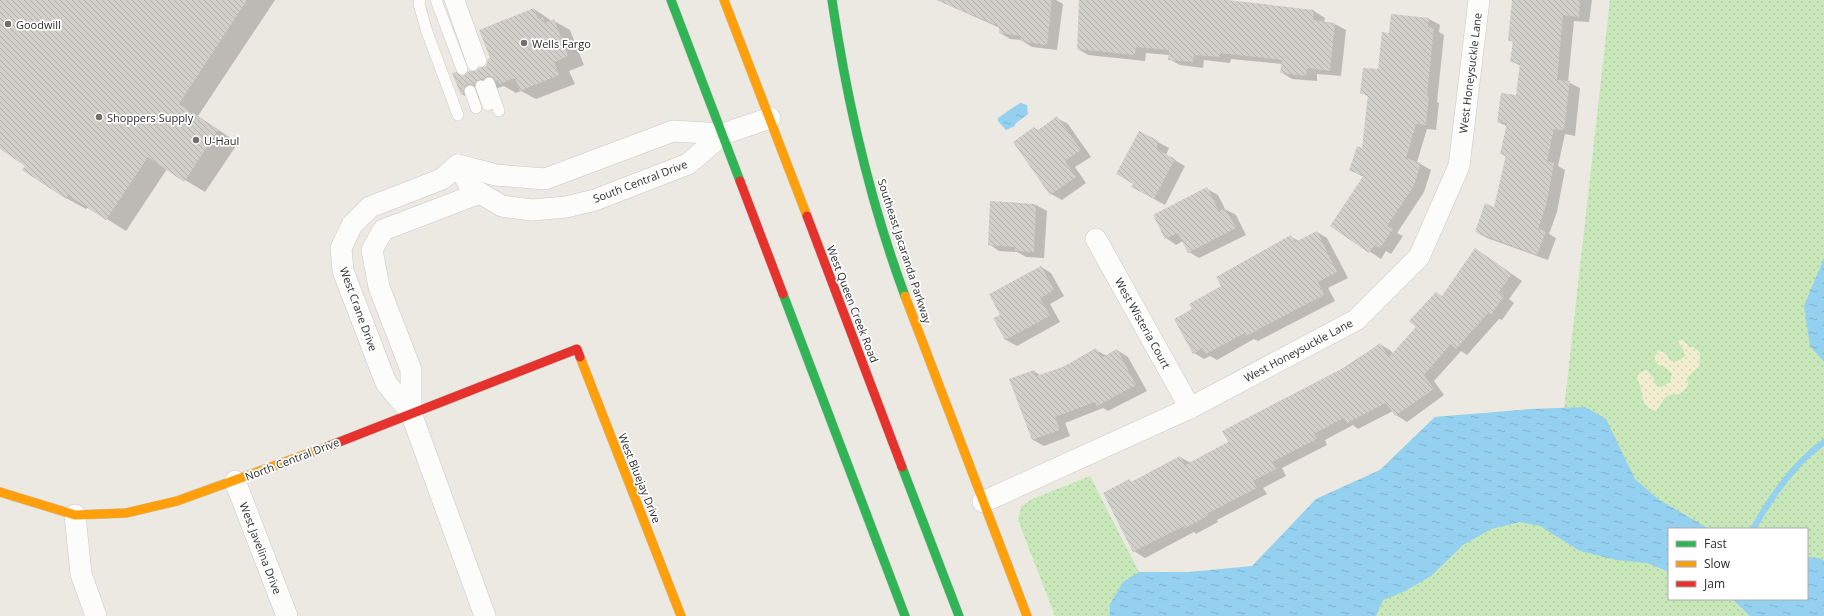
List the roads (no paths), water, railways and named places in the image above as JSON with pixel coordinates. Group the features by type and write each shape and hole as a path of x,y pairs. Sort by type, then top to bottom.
{"street":[{"path":"671,0 905,616"},
{"name":"West Queen Creek Road","path":"724,0 959,616"},
{"name":"Southeast Jacaranda Parkway","path":"832,0 851,113 874,201 899,279 1027,616"},
{"name":"West Honeysuckle Lane","path":"983,502 1190,408 1356,320 1419,257 1459,166 1479,0"},
{"path":"458,165 496,175 545,180 673,131 723,134 770,118"},
{"name":"South Central Drive","path":"458,165 472,188 502,206 532,210 566,207 595,200 688,164 723,134"},
{"name":"West Crane Drive","path":"458,165 442,179 370,208 352,225 341,248 343,271 386,383 411,413 486,616"},
{"name":"West Crane Drive","path":"411,413 411,370 379,287 372,250 383,230 480,192"},
{"name":"West Wisteria Court","path":"1096,239 1190,408"},
{"name":"North Central Drive","path":"0,492 75,515 126,513 154,508 235,481 577,349"},
{"name":"West Bluejay Drive","path":"577,349 681,616"},
{"name":"West Javelina Drive","path":"235,481 287,616"},
{"path":"75,515 81,574 96,616"}],"lane":[{"path":"420,0 419,4 427,32 458,115"},
{"path":"436,0 462,69"},
{"path":"450,0 477,63 459,0"},
{"path":"488,105 485,85 499,111"},
{"path":"470,91 476,108"}],"water":[{"path":"1020,103 1027,105 1028,114 1015,124 1015,126 1006,130 998,121 998,118"},
{"path":"1824,258 1824,362 1810,346 1804,306"},
{"path":"1585,407 1606,419 1635,479 1658,499 1707,528 1668,528 1668,572 1647,563 1616,560 1580,551 1540,526 1520,522 1491,529 1463,545 1431,576 1405,591 1383,600 1376,616 1110,616 1110,604 1123,582 1139,572 1189,572 1252,566 1316,499 1380,470 1435,417 1531,409"},
{"path":"1808,557 1819,558 1824,561 1824,616 1750,616 1733,600 1808,600"}],"waterway":[{"path":"1754,528 1775,493 1793,470 1813,450 1824,442"}],"place":[{"name":"Goodwill","path":"8,24"},
{"name":"Wells Fargo","path":"524,43"},
{"name":"Shoppers Supply","path":"99,117"},
{"name":"U-Haul","path":"196,140"}]}
